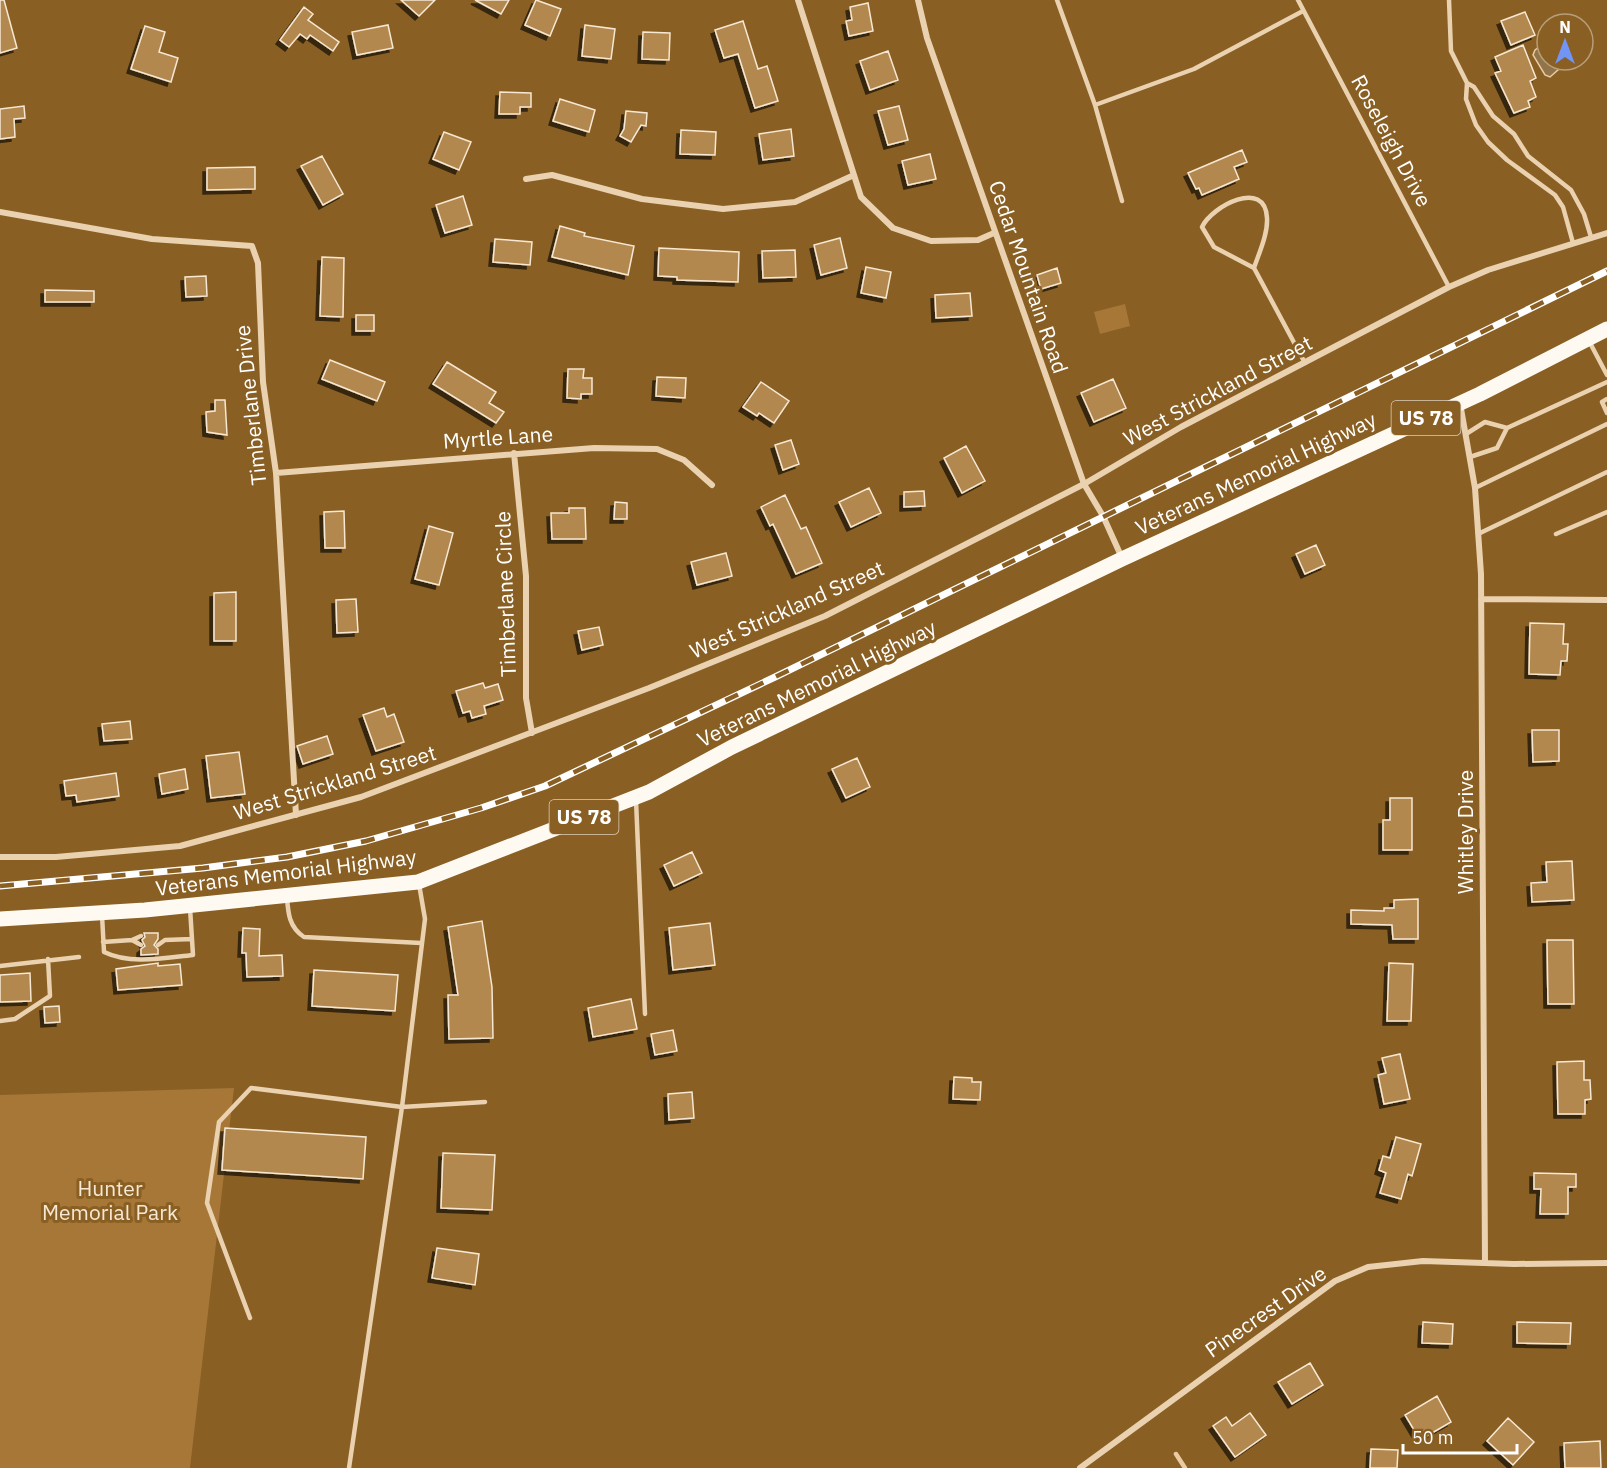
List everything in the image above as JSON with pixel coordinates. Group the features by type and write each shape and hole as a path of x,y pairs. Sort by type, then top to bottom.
{"main road":[{"name":"Veterans Memorial Highway","path":"0,919 190,906 418,882 636,797 1122,558 1460,403 1607,329"}],"street":[{"path":"798,0 861,197 893,228 931,241 978,240 994,233"},
{"name":"Cedar Mountain Road","path":"918,0 927,39 1084,484 1103,516 1122,558"},
{"path":"526,179 552,175 642,199 723,209 795,202 854,175"},
{"name":"Timberlane Drive","path":"0,212 47,218 141,237 252,246 258,263 263,382 276,473 296,815"},
{"name":"West Strickland Street","path":"0,857 66,856 180,846 393,786 532,733 825,616 1084,484 1181,428 1449,287 1488,270 1607,233"},
{"name":"Whitley Drive","path":"1460,403 1475,488 1481,599 1485,1263"},
{"name":"Myrtle Lane","path":"276,473 514,453 594,448 657,449 684,460 712,485"},
{"name":"Timberlane Circle","path":"514,453 526,576 526,698 532,733"},
{"path":"1481,599 1607,600"},
{"name":"Pinecrest Drive","path":"1080,1468 1335,1281 1368,1267 1423,1261 1607,1263"}],"lane":[{"path":"1057,0 1095,105 1122,201"},
{"name":"Roseleigh Drive","path":"1298,0 1449,287"},
{"path":"1449,0 1451,51 1467,83 1466,99 1476,125 1488,142 1507,160 1555,195 1563,207 1573,243"},
{"path":"1095,105 1194,69 1303,11"},
{"path":"1467,83 1474,87 1493,116 1514,134 1528,156 1571,190 1584,214 1591,237"},
{"path":"1254,268 1267,218 1264,207 1254,198 1245,197 1208,216 1202,227 1214,247 1254,268 1305,363"},
{"path":"1588,339 1607,375"},
{"path":"1470,457 1497,447 1508,428 1607,382"},
{"path":"1607,399 1602,402 1607,413"},
{"path":"1466,434 1485,422 1508,428"},
{"path":"1475,488 1607,424"},
{"path":"1478,534 1607,472"},
{"path":"1556,534 1607,512"},
{"path":"636,797 639,819 645,1014"},
{"path":"349,1468 402,1107 425,919 418,882"},
{"path":"287,897 289,917 296,931 304,937 422,943"},
{"path":"102,913 104,952 120,960 193,955 190,906"},
{"path":"104,942 132,940 141,936"},
{"path":"158,936 165,940 192,939"},
{"path":"132,940 141,945"},
{"path":"158,945 165,940"},
{"path":"0,966 78,957"},
{"path":"0,1021 15,1019 50,996 48,959"},
{"path":"250,1318 207,1203 219,1122 251,1088 402,1107 485,1102"}],"green space":[{"path":"1125,304 1130,326 1100,334 1094,312"},
{"name":"Hunter Memorial Park","path":"234,1088 190,1468 0,1468 0,1095"}],"shaded area":[{"path":"1543,72 1556,72 1550,77"}],"building":[{"path":"0,0 4,0 17,48 0,53"},
{"path":"401,0 435,0 419,16"},
{"path":"475,0 509,0 501,14"},
{"path":"536,0 561,9 550,36 525,25"},
{"path":"868,3 873,31 849,36 846,21 852,20 850,7"},
{"path":"304,7 313,14 308,20 339,42 333,51 310,35 307,39 300,34 289,47 280,40"},
{"path":"1525,12 1535,35 1511,45 1501,21"},
{"path":"743,21 758,69 767,66 778,101 755,108 738,54 724,58 715,30"},
{"path":"388,25 393,48 357,55 352,32"},
{"path":"585,25 615,29 611,59 582,56"},
{"path":"145,26 165,32 159,52 178,58 171,82 131,69"},
{"path":"643,32 670,33 669,60 642,59"},
{"path":"1523,45 1536,78 1530,81 1536,97 1528,101 1530,107 1514,113 1495,73 1501,71 1495,57"},
{"path":"888,51 898,80 870,90 860,61"},
{"path":"500,92 531,93 531,107 520,107 520,114 499,114"},
{"path":"560,99 595,110 589,132 553,121"},
{"path":"24,106 25,118 14,119 15,137 0,139 0,109"},
{"path":"899,106 908,140 888,145 878,111"},
{"path":"626,111 647,113 646,126 641,125 631,142 620,136 624,129"},
{"path":"791,129 794,156 763,160 759,134"},
{"path":"681,130 716,132 715,155 680,154"},
{"path":"444,132 471,142 459,170 433,159"},
{"path":"1242,150 1247,162 1234,167 1239,179 1202,195 1199,188 1196,189 1188,173"},
{"path":"930,154 936,179 908,185 902,161"},
{"path":"322,156 343,194 323,205 301,166"},
{"path":"255,167 255,189 207,190 207,168"},
{"path":"463,196 472,225 445,233 436,205"},
{"path":"560,226 585,233 584,236 634,246 628,275 552,257"},
{"path":"840,238 847,268 821,275 814,245"},
{"path":"495,239 532,242 530,265 493,262"},
{"path":"659,248 739,252 738,282 677,280 677,277 658,276"},
{"path":"795,250 796,277 763,278 762,251"},
{"path":"322,257 344,258 343,317 320,316"},
{"path":"866,267 891,272 886,298 861,293"},
{"path":"1057,268 1061,283 1041,289 1037,275"},
{"path":"206,276 207,296 186,297 185,277"},
{"path":"45,290 94,291 94,302 45,302"},
{"path":"970,293 972,316 936,318 935,295"},
{"path":"356,315 374,315 374,331 356,331"},
{"path":"330,360 385,382 377,401 322,379"},
{"path":"447,362 496,392 489,403 504,412 496,423 433,384"},
{"path":"568,369 584,369 583,378 592,378 592,394 581,394 581,399 567,398"},
{"path":"657,377 686,378 685,398 656,396"},
{"path":"1113,379 1126,408 1094,422 1081,393"},
{"path":"761,382 789,401 774,423 759,413 757,416 743,407"},
{"path":"215,400 225,400 227,435 207,432 206,412 215,411"},
{"path":"791,440 799,464 783,470 775,445"},
{"path":"966,446 985,481 962,493 944,458"},
{"path":"869,488 881,513 851,527 839,502"},
{"path":"924,491 925,506 904,507 904,492"},
{"path":"785,495 801,529 806,527 822,563 796,574 773,524 770,526 761,507"},
{"path":"615,502 627,503 627,519 614,519"},
{"path":"569,508 585,508 586,539 552,539 551,513 569,513"},
{"path":"344,511 345,548 325,548 324,512"},
{"path":"429,526 453,533 439,585 415,579"},
{"path":"1316,545 1325,565 1305,574 1296,554"},
{"path":"726,553 732,576 697,585 691,562"},
{"path":"236,592 236,641 214,641 214,593"},
{"path":"356,599 358,632 337,633 336,600"},
{"path":"1530,623 1564,624 1563,644 1568,644 1567,661 1561,661 1560,675 1529,674"},
{"path":"599,627 603,645 582,650 578,631"},
{"path":"483,683 485,688 498,684 503,700 484,706 486,714 472,718 470,711 463,713 456,691"},
{"path":"384,708 387,717 394,714 404,742 376,751 363,715"},
{"path":"130,721 132,739 104,741 102,724"},
{"path":"1532,730 1559,730 1559,761 1533,762"},
{"path":"327,736 333,754 303,764 297,746"},
{"path":"239,752 245,794 211,798 206,756"},
{"path":"857,758 870,787 846,798 832,769"},
{"path":"185,769 188,789 162,794 159,774"},
{"path":"116,773 119,796 77,802 76,795 66,796 64,781"},
{"path":"1390,798 1412,798 1412,850 1383,850 1383,820 1390,820"},
{"path":"692,852 702,873 674,886 664,865"},
{"path":"1572,861 1574,900 1532,902 1531,883 1547,882 1546,862"},
{"path":"1418,899 1418,939 1393,939 1392,925 1351,924 1351,910 1384,911 1384,908 1394,908 1394,900"},
{"path":"482,921 492,987 493,1038 449,1039 448,995 458,995 448,927"},
{"path":"710,923 715,965 673,970 669,928"},
{"path":"243,928 260,929 259,956 282,955 283,976 247,977 246,953 242,953"},
{"path":"144,933 158,933 158,939 154,945 158,949 158,954 141,955 141,949 145,946 142,940 145,937"},
{"path":"1547,940 1573,940 1574,1004 1548,1004"},
{"path":"158,963 158,966 180,964 182,985 118,990 116,969"},
{"path":"1389,963 1413,964 1411,1021 1387,1021"},
{"path":"314,970 398,975 395,1011 312,1006"},
{"path":"30,973 31,1001 0,1002 0,975"},
{"path":"631,999 637,1029 593,1037 588,1008"},
{"path":"59,1006 60,1022 45,1023 44,1007"},
{"path":"673,1030 677,1051 655,1055 651,1034"},
{"path":"1400,1054 1410,1099 1384,1104 1378,1075 1386,1073 1382,1058"},
{"path":"1584,1061 1584,1080 1590,1080 1591,1099 1585,1100 1585,1114 1558,1114 1557,1062"},
{"path":"954,1077 972,1078 972,1082 981,1082 980,1100 953,1099"},
{"path":"692,1092 694,1118 669,1120 668,1094"},
{"path":"225,1128 366,1137 363,1179 222,1170"},
{"path":"1396,1137 1421,1144 1412,1176 1408,1174 1401,1199 1380,1193 1386,1173 1379,1170 1383,1156 1390,1158"},
{"path":"443,1153 495,1155 492,1210 441,1208"},
{"path":"1534,1173 1576,1174 1576,1187 1568,1187 1568,1214 1540,1214 1541,1189 1534,1189"},
{"path":"437,1248 479,1254 475,1285 432,1278"},
{"path":"1423,1322 1453,1324 1452,1344 1422,1343"},
{"path":"1517,1322 1571,1323 1570,1344 1517,1343"},
{"path":"1310,1363 1323,1385 1292,1404 1278,1382"},
{"path":"1437,1396 1451,1422 1420,1440 1405,1415"},
{"path":"1250,1413 1266,1435 1235,1457 1213,1426 1226,1417 1232,1426"},
{"path":"1508,1418 1534,1442 1513,1465 1487,1441"},
{"path":"1600,1441 1601,1468 1565,1468 1564,1443"},
{"path":"1371,1449 1398,1450 1397,1468 1370,1468"}],"waterway":[{"path":"1176,1454 1185,1468"}],"railway":[{"path":"0,886 203,868 287,857 366,841 481,808 545,786 773,678 1607,271"}]}
